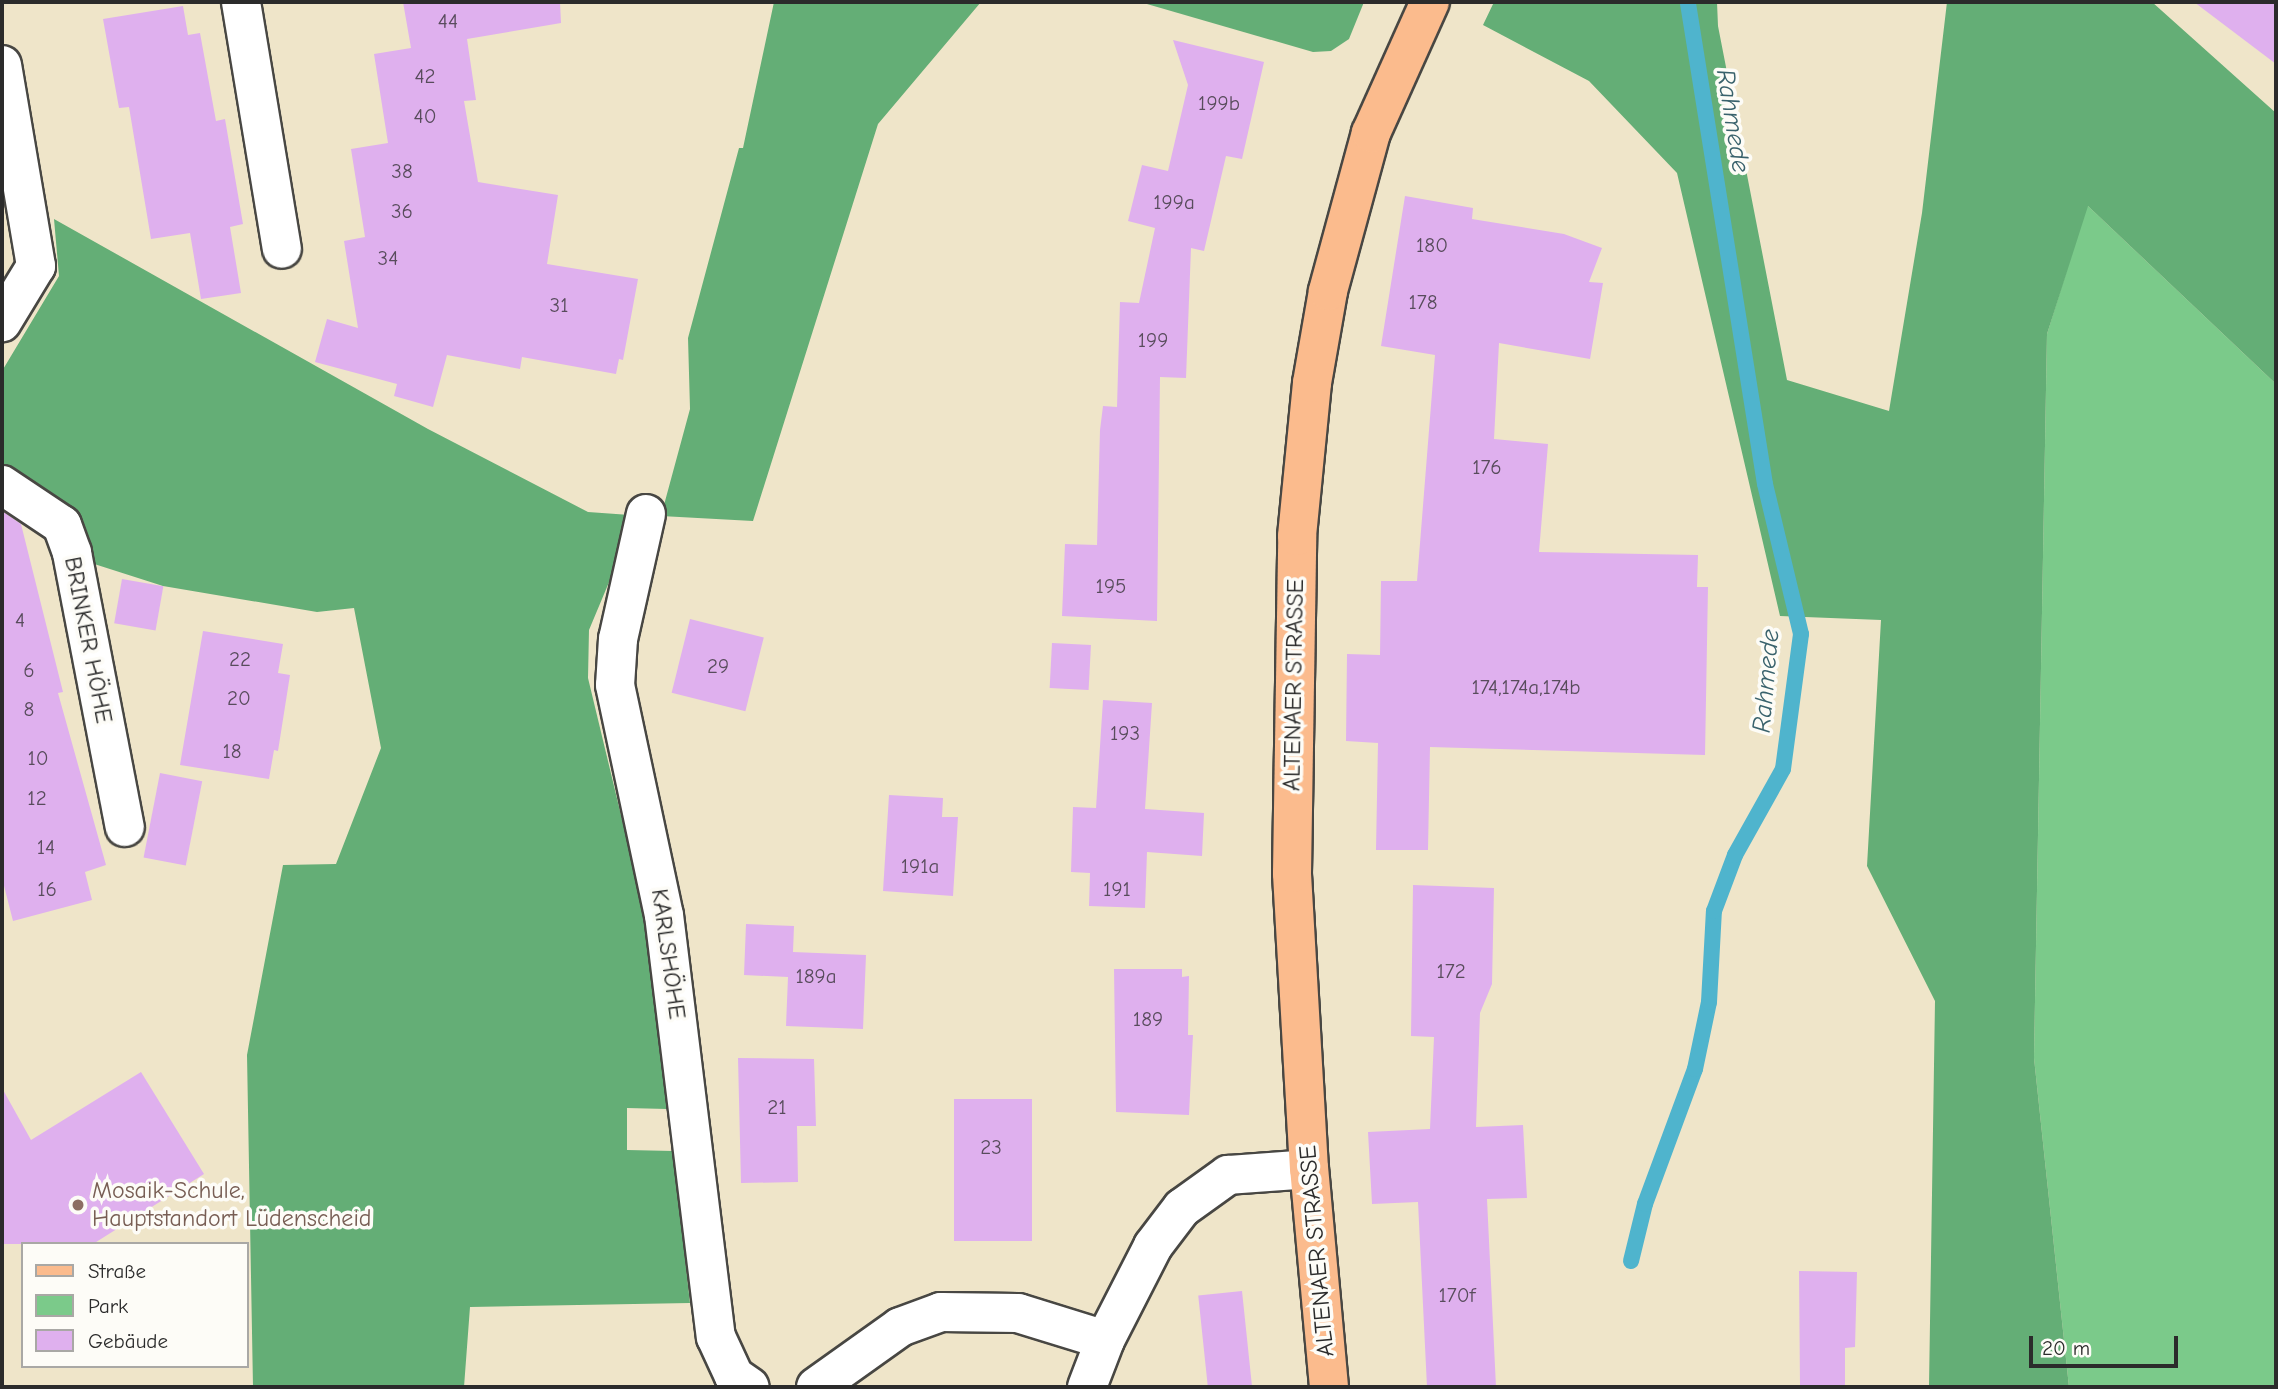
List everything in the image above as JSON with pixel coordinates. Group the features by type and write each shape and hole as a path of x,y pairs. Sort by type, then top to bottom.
{"main road":[{"name":"ALTENAER STRASSE","path":"1329,1387 1309,1169 1292,873 1292,724 1297,536 1312,383 1328,291 1371,133 1430,2"}],"street":[{"path":"241,2 282,249"},
{"path":"2,65 36,266 2,321"},
{"name":"BRINKER HÖHE","path":"2,485 62,525 72,553 125,827"},
{"name":"KARLSHÖHE","path":"646,514 618,639 615,685 664,915 716,1337 734,1376 750,1387"},
{"path":"1087,1387 1105,1340 1153,1246 1182,1208 1203,1189 1228,1175 1309,1169"},
{"path":"816,1387 900,1326 941,1312 1018,1313 1105,1340"}],"green space":[{"path":"774,2 981,2 878,124 753,521 661,516 690,409 688,338 739,148 743,148"},
{"path":"1140,2 1364,2 1349,39 1331,51 1313,52"},
{"path":"1494,2 1717,2 1718,26 1787,380 1889,411 1922,213 1947,2 2152,2 2276,113 2276,384 2088,206 2047,334 2034,1058 2069,1387 1929,1387 1935,1001 1867,866 1881,620 1780,616 1677,173 1589,81 1483,25"},
{"path":"2087,205 2276,384 2276,1387 2069,1387 2034,1058 2047,334"},
{"path":"54,219 428,429 588,512 630,515 625,544 589,630 588,678 646,919 667,1109 627,1108 627,1150 673,1151 690,1303 470,1307 464,1387 253,1387 247,1055 283,865 336,864 381,748 354,608 317,612 163,586 88,562 2,469 2,371 59,276"}],"building":[{"path":"403,2 560,2 561,23 467,39 476,100 464,101 478,182 558,195 547,264 638,279 623,360 619,359 616,374 522,357 520,369 447,355 433,407 394,396 397,384 315,362 327,319 358,328 344,241 365,237 351,149 388,143 374,54 411,48"},
{"path":"2194,2 2276,2 2276,64"},
{"path":"183,6 188,35 200,33 216,121 225,119 243,224 230,227 241,293 201,299 190,233 151,239 129,107 119,108 103,19"},
{"path":"1173,40 1264,62 1242,159 1226,156 1204,251 1191,248 1186,378 1160,377 1157,621 1062,616 1065,544 1097,545 1100,430 1103,406 1117,407 1120,302 1139,303 1155,228 1128,221 1142,165 1168,171 1188,85"},
{"path":"1405,196 1473,208 1472,219 1564,234 1602,248 1589,282 1603,283 1590,359 1499,343 1494,439 1548,444 1539,552 1698,555 1697,587 1708,587 1705,755 1430,747 1428,850 1376,850 1378,743 1346,741 1347,654 1380,655 1381,581 1417,581 1435,355 1381,346"},
{"path":"2,511 21,524 63,692 58,693 106,865 85,872 92,900 13,921 2,878"},
{"path":"122,579 163,586 156,631 114,623"},
{"path":"690,619 764,637 745,711 672,693"},
{"path":"203,631 283,644 278,673 290,675 278,751 274,750 269,779 180,765"},
{"path":"1052,643 1091,645 1089,690 1050,688"},
{"path":"1103,700 1152,703 1145,809 1204,813 1202,856 1147,852 1145,908 1089,906 1090,873 1071,872 1073,807 1096,808"},
{"path":"160,773 202,781 186,866 144,857"},
{"path":"889,795 943,798 942,817 958,817 953,896 883,891"},
{"path":"1413,885 1494,888 1492,984 1480,1013 1476,1127 1523,1125 1527,1198 1487,1199 1496,1387 1427,1387 1418,1202 1372,1204 1368,1132 1430,1129 1434,1037 1411,1036"},
{"path":"746,924 794,926 793,952 866,955 863,1029 786,1026 788,977 744,975"},
{"path":"1114,969 1182,969 1182,977 1189,976 1188,1035 1193,1035 1189,1115 1116,1112"},
{"path":"738,1058 814,1059 816,1126 797,1126 798,1182 741,1183"},
{"name":"Mosaik-Schule, Hauptstandort Lüdenscheid","path":"141,1072 204,1174 96,1242 2,1244 2,1088 31,1140"},
{"path":"954,1099 1032,1099 1032,1241 954,1241"},
{"path":"1799,1271 1857,1272 1855,1347 1845,1348 1845,1387 1800,1387"},
{"path":"1242,1291 1252,1387 1208,1387 1198,1296"}],"waterway":[{"name":"Rahmede","path":"1631,1261 1645,1204 1695,1069 1709,1002 1714,911 1735,855 1783,769 1801,634 1765,484 1688,2"}],"place":[{"name":"Mosaik-Schule, Hauptstandort Lüdenscheid","path":"78,1205"}]}
